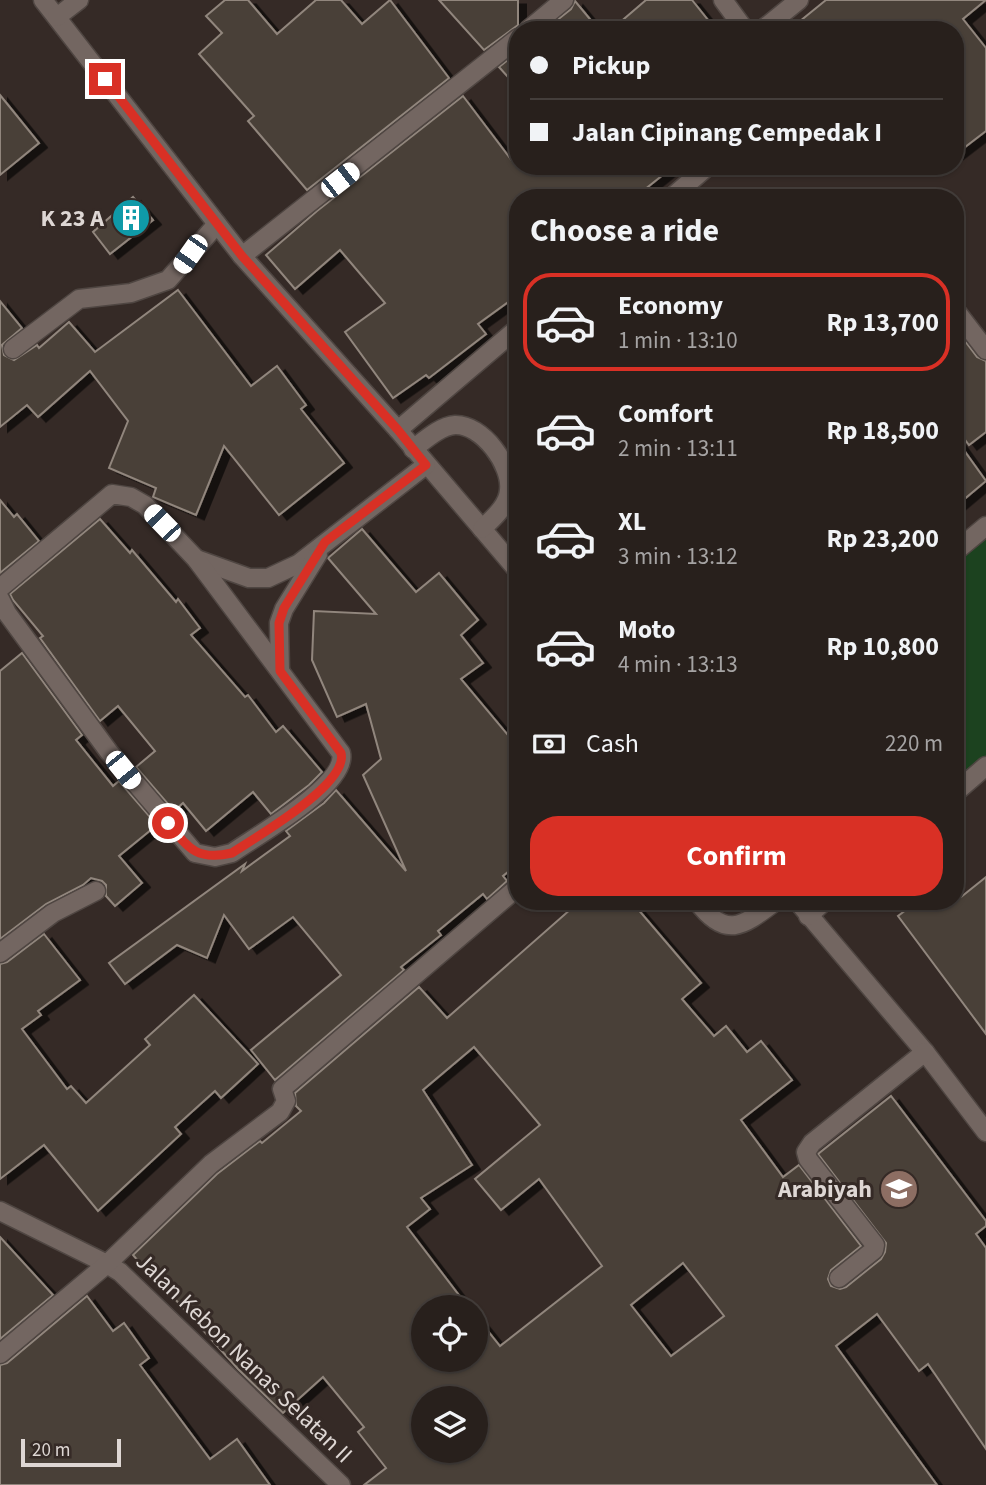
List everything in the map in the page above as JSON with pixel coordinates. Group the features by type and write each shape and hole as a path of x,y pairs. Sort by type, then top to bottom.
{"street":[{"path":"43,0 242,256 398,430 509,560"},
{"path":"57,17 79,0"},
{"path":"539,21 564,0"},
{"path":"723,0 738,21"},
{"path":"773,21 799,0"},
{"path":"242,256 509,45"},
{"path":"681,189 698,175"},
{"path":"12,349 79,299 131,293 168,280 217,224"},
{"path":"964,321 986,350"},
{"path":"398,430 509,336"},
{"path":"413,449 446,427 457,425 480,434 496,451 508,478 509,490 506,502 482,529"},
{"path":"196,559 249,578 268,578 298,564 426,465"},
{"path":"0,588 0,585 112,494 131,497 145,505 196,559 341,753 342,760 338,769 320,792 232,853 215,857 195,853 108,752 7,613 0,599"},
{"path":"964,544 986,526"},
{"path":"280,671 279,623 284,608 325,542"},
{"path":"964,785 986,766"},
{"path":"0,953 53,913 96,891"},
{"path":"0,1354 107,1264 203,1171 280,1112 286,1101 282,1089 509,895"},
{"path":"705,910 716,922 735,927 748,922 764,910"},
{"path":"804,910 925,1052 986,1132"},
{"path":"808,916 815,910"},
{"path":"839,1278 874,1250 875,1245 808,1159 806,1152 812,1143 925,1052"},
{"name":"Jalan Kebon Nanas Selatan II","path":"0,1211 107,1264 143,1294 341,1485"}],"green space":[{"path":"986,537 986,758 964,776 964,555"}],"building":[{"path":"225,0 248,0 277,34 316,0 341,0 362,24 390,0 449,78 307,190 248,121 254,116 199,54 222,33 206,16"},
{"path":"439,0 518,0 518,21 509,21 509,32 484,50"},
{"path":"646,0 692,0 709,21 622,21"},
{"path":"826,0 986,0 963,19 986,48 986,131 964,148 964,21 800,21"},
{"path":"575,1 592,21 556,21 571,9"},
{"path":"509,59 509,78 499,67"},
{"path":"0,95 39,143 0,175"},
{"path":"463,96 509,157 509,175 663,175 645,189 509,189 509,302 478,324 486,334 429,378 426,375 393,398 345,332 385,303 340,250 295,289 266,255 317,211"},
{"path":"133,197 153,220 110,254 93,232"},
{"path":"178,290 251,386 277,366 306,405 301,409 344,463 279,515 224,446 196,515 153,497 156,488 109,468 128,421 90,371 38,417 27,405 0,427 0,301 22,328 2,345 4,355 14,360 37,345 39,348 69,322 95,352"},
{"path":"964,340 977,357 986,361 986,432 969,445 964,438"},
{"path":"964,450 986,481 964,499"},
{"path":"0,500 14,517 17,514 39,541 0,573"},
{"path":"100,519 130,553 132,550 176,602 178,599 200,628 191,635 245,697 248,695 276,732 283,726 322,772 271,814 253,792 206,831 183,803 174,811 136,767 155,751 118,706 100,721 40,638 43,636 13,600 10,594"},
{"path":"362,529 416,592 439,573 478,620 461,635 483,663 461,679 509,736 509,871 503,876 507,881 487,899 483,894 438,931 441,935 401,967 404,970 275,1080 251,1050 341,975 293,917 249,949 224,915 207,958 177,945 125,984 109,963 245,864 242,871 290,836 286,831 324,803 336,790 406,871 363,775 381,759 366,704 337,717 312,660 314,611 376,614 328,558"},
{"path":"22,653 82,735 76,740 113,786 119,781 157,825 119,856 142,883 115,906 106,896 106,885 91,878 46,904 0,939 0,671"},
{"path":"986,877 986,1034 898,916 906,910 964,910 964,895"},
{"path":"570,910 639,910 701,983 682,999 714,1036 726,1026 747,1052 761,1041 792,1080 741,1120 783,1177 799,1165 861,1246 831,1270 828,1279 831,1286 840,1289 846,1287 881,1259 886,1243 818,1154 891,1096 986,1221 986,1226 976,1234 986,1248 986,1449 928,1364 919,1371 877,1314 836,1346 937,1485 364,1485 386,1468 358,1432 364,1427 323,1377 283,1413 238,1369 174,1298 172,1300 133,1255 217,1174 260,1141 262,1143 301,1111 296,1106 295,1093 419,987 447,1018","holes":["474,1047 540,1125 475,1179 501,1210 539,1179 602,1266 500,1346 488,1331 488,1372 411,1372 411,1295 459,1295 407,1227 430,1209 421,1198 472,1165 423,1090","683,1263 724,1316 671,1356 631,1305"]},
{"path":"44,934 80,980 38,1011 41,1015 22,1029 67,1089 71,1086 86,1103 150,1045 145,1039 194,995 258,1064 221,1098 215,1091 175,1127 181,1134 98,1211 44,1145 0,1179 0,964 7,962"},
{"path":"0,1237 53,1295 0,1339"},
{"path":"87,1296 113,1331 124,1323 149,1358 140,1365 210,1459 237,1439 270,1485 0,1485 0,1365 7,1363"}],"place":[{"name":"K 23 A","path":"131,218"},
{"name":"Arabiyah","path":"899,1189"}],"route":[{"path":"105,79 242,256 398,430 426,465 325,542 284,608 279,623 280,671 341,753 342,760 338,769 320,792 232,853 215,857 195,853 168,823"}]}
